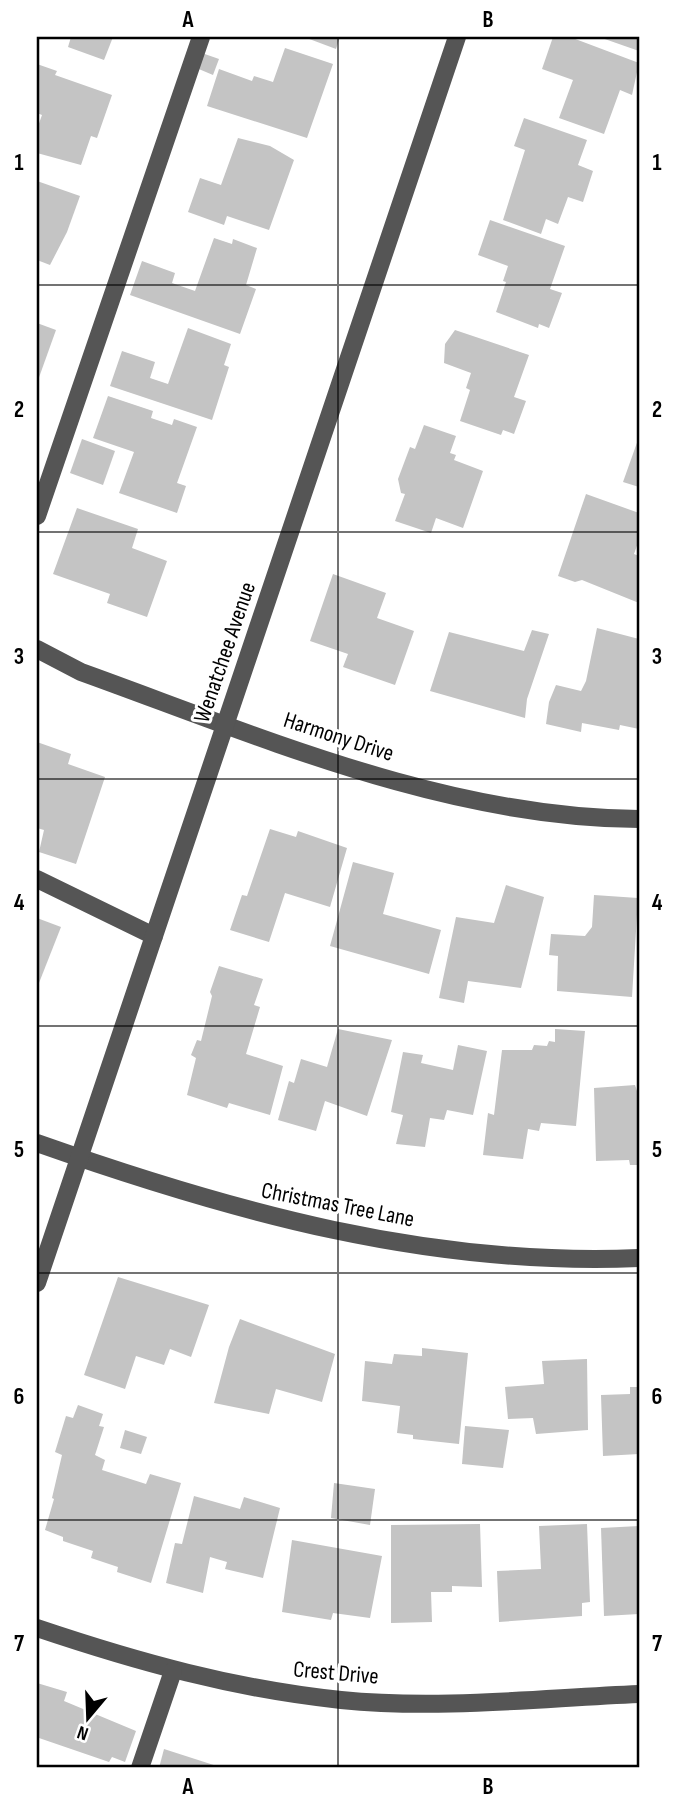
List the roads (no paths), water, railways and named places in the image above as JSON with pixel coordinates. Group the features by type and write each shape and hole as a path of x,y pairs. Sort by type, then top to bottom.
{"street":[{"path":"37,516 201,37"},
{"name":"Wenatchee Avenue","path":"37,1283 457,37"},
{"name":"Harmony Drive","path":"37,649 81,672 369,773 455,796 543,811 639,819"},
{"path":"37,879 154,936"},
{"name":"Christmas Tree Lane","path":"37,1143 210,1202 304,1226 399,1244 519,1256 639,1258"},
{"name":"Crest Drive","path":"37,1628 173,1671 258,1689 344,1700 430,1703 639,1694"},
{"path":"140,1768 173,1671"}]}
